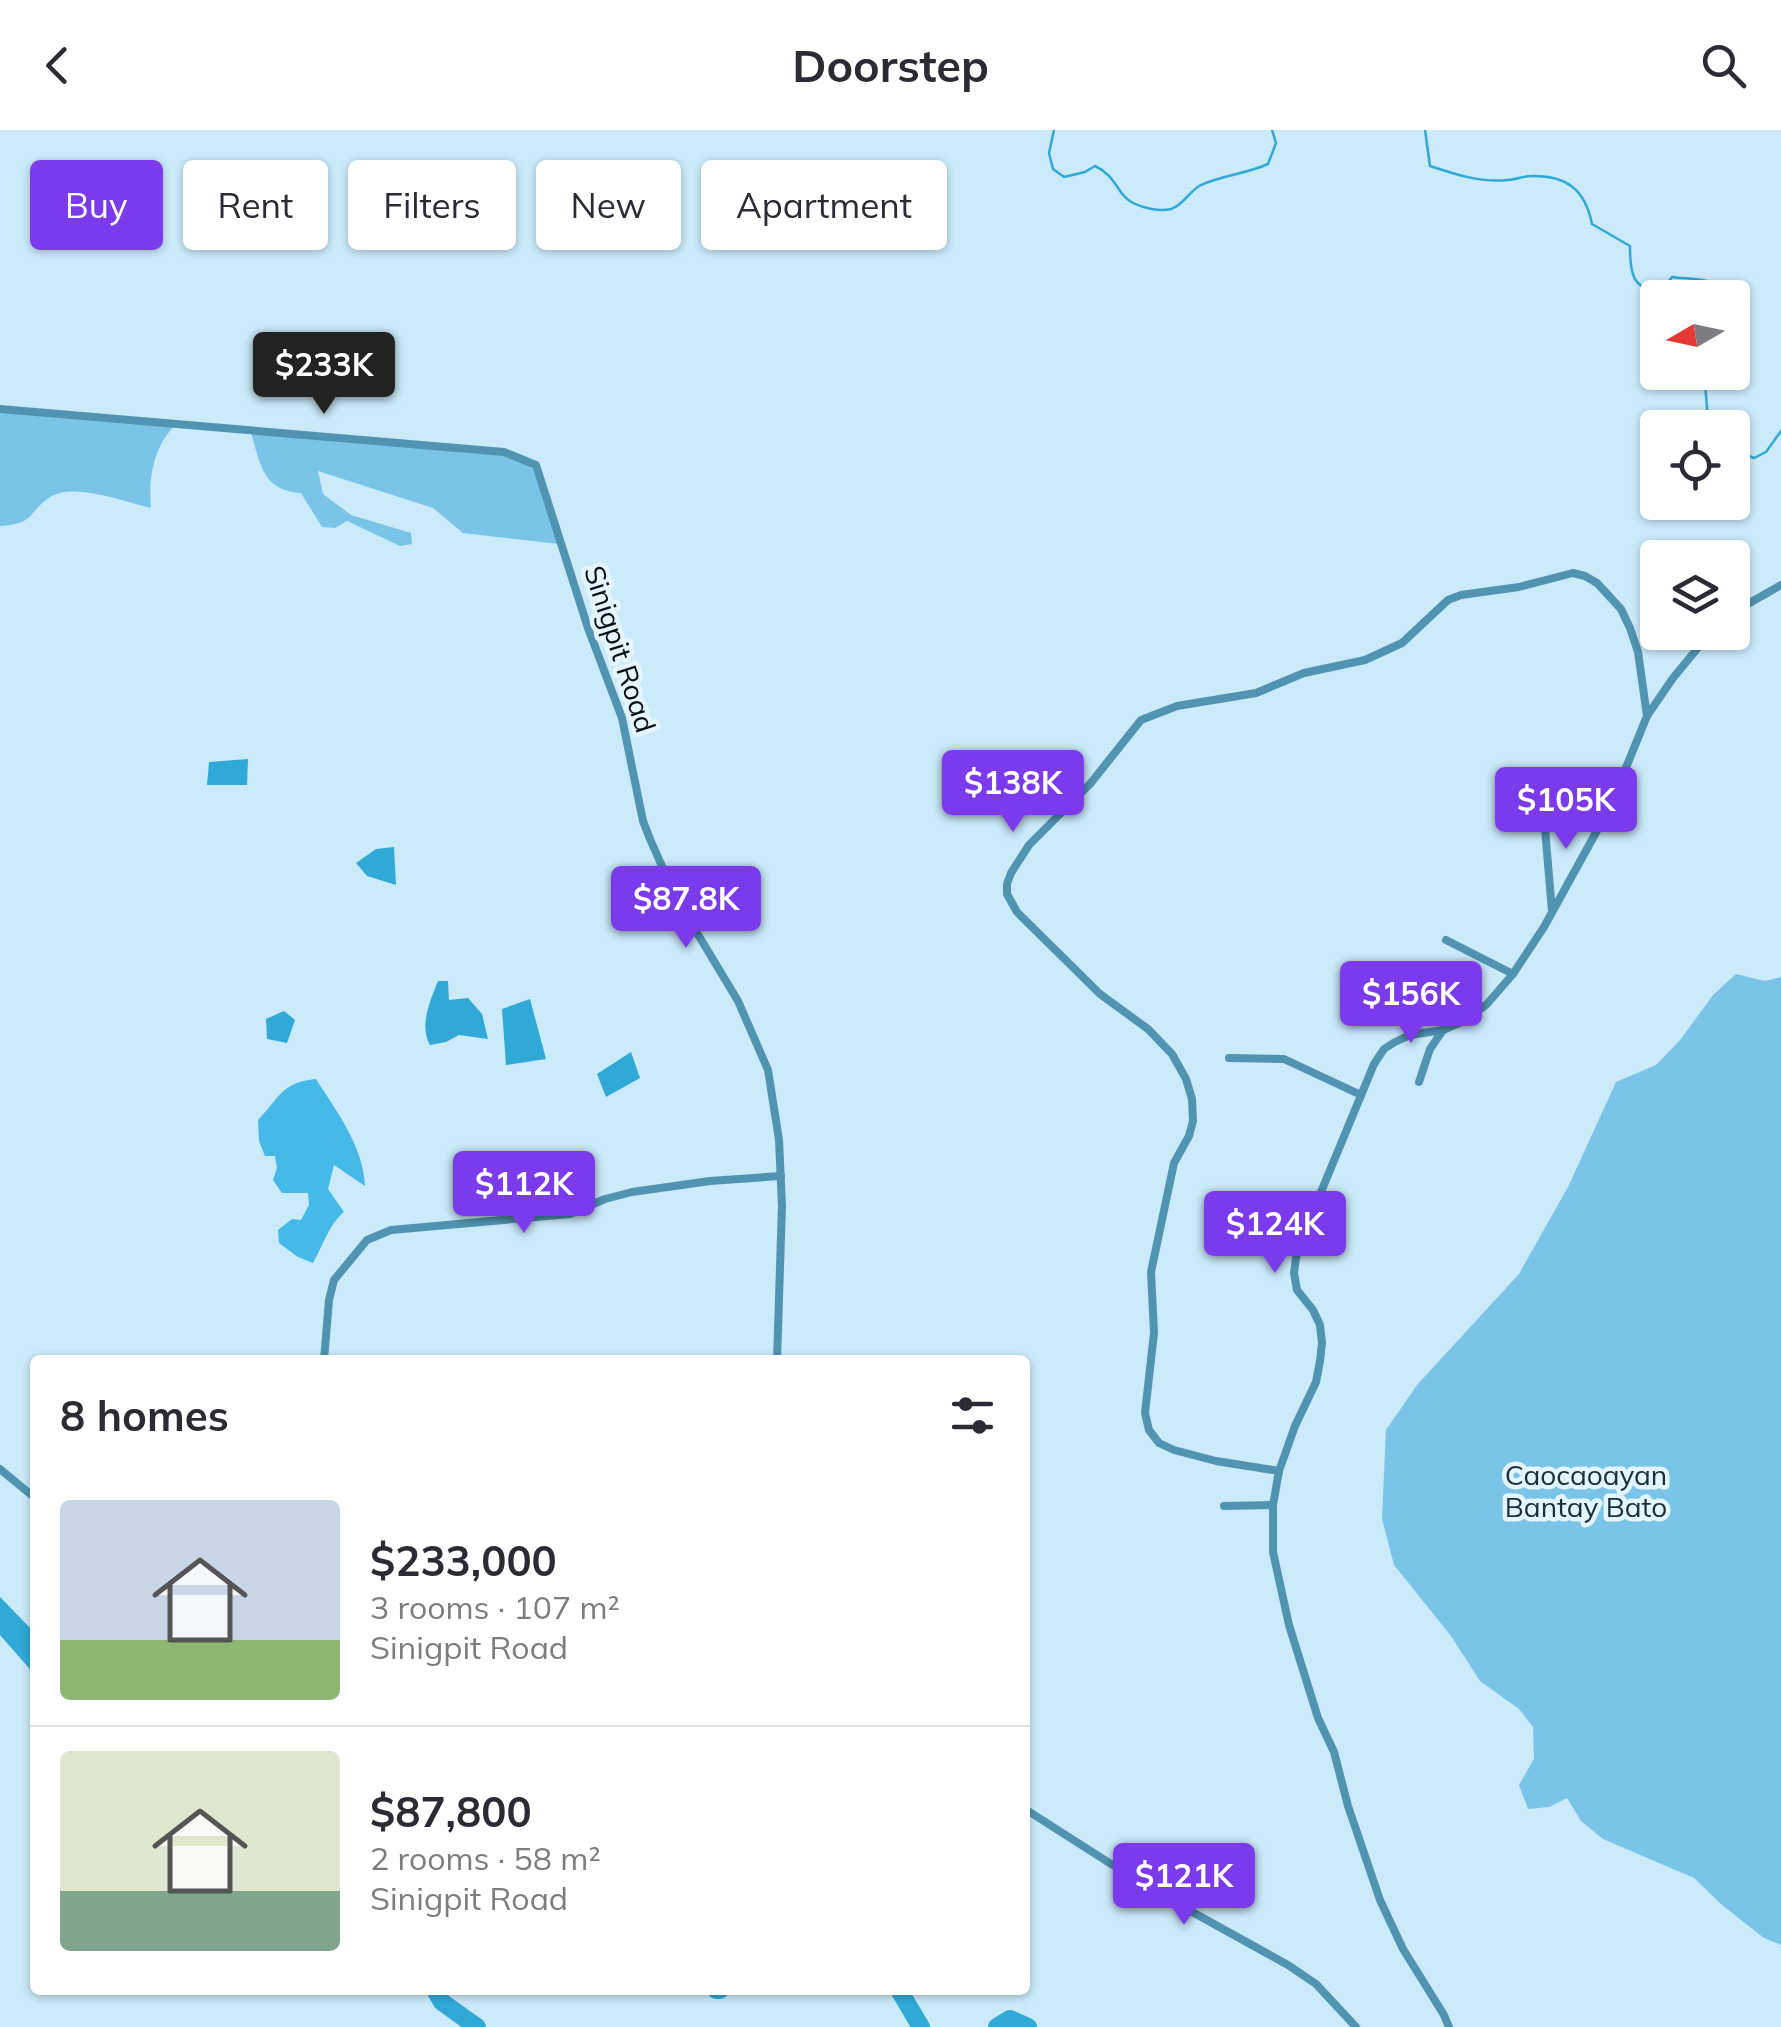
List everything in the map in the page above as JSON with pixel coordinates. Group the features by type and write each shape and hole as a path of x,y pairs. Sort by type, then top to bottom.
{"street":[{"name":"Sinigpit Road","path":"0,408 504,452 536,466 588,628 622,718 650,839 676,898 738,1001 768,1070 782,1176 778,1355"},
{"path":"1279,1471 1174,1450 1159,1443 1149,1430 1145,1414 1154,1333 1151,1272 1174,1163 1194,1121 1192,1098 1172,1054 1148,1029 1100,994 1017,912 1008,894 1010,874 1029,846 1100,773 1141,720 1176,706 1256,694 1304,673 1365,660 1402,643 1448,600 1461,595 1519,588 1572,573 1596,583 1621,609 1630,628 1644,684 1647,716"},
{"path":"1750,602 1781,585"},
{"path":"1449,2027 1403,1949 1380,1900 1334,1752 1318,1718 1280,1589 1273,1552 1272,1505 1295,1426 1316,1382 1322,1343 1313,1310 1297,1290 1296,1258 1374,1064 1384,1050 1410,1035 1443,1030 1466,1020 1487,1004 1525,959 1610,807 1647,716 1697,650"},
{"path":"1546,794 1552,911"},
{"path":"1446,940 1513,974"},
{"path":"1419,1082 1430,1048 1443,1030"},
{"path":"1229,1058 1284,1058 1362,1095"},
{"path":"324,1355 334,1280 367,1240 375,1236 391,1230 570,1214 632,1192 782,1176"},
{"path":"0,1469 30,1494"},
{"path":"1224,1506 1272,1505"},
{"path":"1030,1812 1147,1887 1288,1965 1316,1984 1356,2027"}],"green space":[{"path":"0,411 176,424 162,442 154,463 151,508 101,495 62,493 44,502 26,520 0,526"},
{"path":"251,433 504,454 534,468 559,544 463,533 433,508 318,471 323,494 351,515 411,533 412,544 400,546 347,521 335,528 322,527 301,493 278,487 265,474"},
{"name":"Caocaoayan Bantay Bato","path":"1736,974 1765,981 1781,977 1781,1945 1764,1938 1694,1878 1603,1839 1581,1821 1567,1798 1549,1807 1528,1809 1519,1785 1534,1759 1533,1727 1519,1709 1480,1681 1451,1636 1394,1565 1382,1519 1386,1430 1417,1385 1519,1274 1568,1187 1616,1082 1656,1065 1713,995"}],"shaded area":[{"path":"248,759 247,785 207,785 209,762"},
{"path":"394,847 396,885 367,876 356,863 376,849"},
{"path":"438,981 448,981 449,1000 468,998 482,1014 488,1039 459,1035 430,1045 426,1022"},
{"path":"530,999 546,1059 506,1065 502,1009"},
{"path":"284,1011 295,1020 287,1043 267,1039 266,1019"},
{"path":"631,1052 640,1078 606,1097 597,1074"},
{"path":"316,1079 354,1143 365,1186 334,1165 328,1189 344,1212 330,1229 313,1263 279,1243 278,1230 292,1219 301,1220 309,1205 308,1193 282,1193 273,1180 275,1156 265,1156 259,1141 258,1120 289,1087"},
{"path":"0,1597 30,1628 30,1669 0,1635"}],"waterway":[{"path":"1054,130 1049,153 1053,169 1064,177 1095,166 1133,203 1162,210 1176,207 1201,185 1268,164 1276,143 1272,130"},
{"path":"1425,130 1430,166 1478,179 1543,176 1572,186 1584,202 1592,224 1630,246 1632,271 1640,284"},
{"path":"1670,280 1702,280"},
{"path":"1706,390 1707,410"},
{"path":"1750,456 1766,452 1781,431"},
{"path":"438,1995 477,2027"},
{"path":"902,1995 921,2027"},
{"path":"997,2027 1010,2019 1028,2027"}]}
